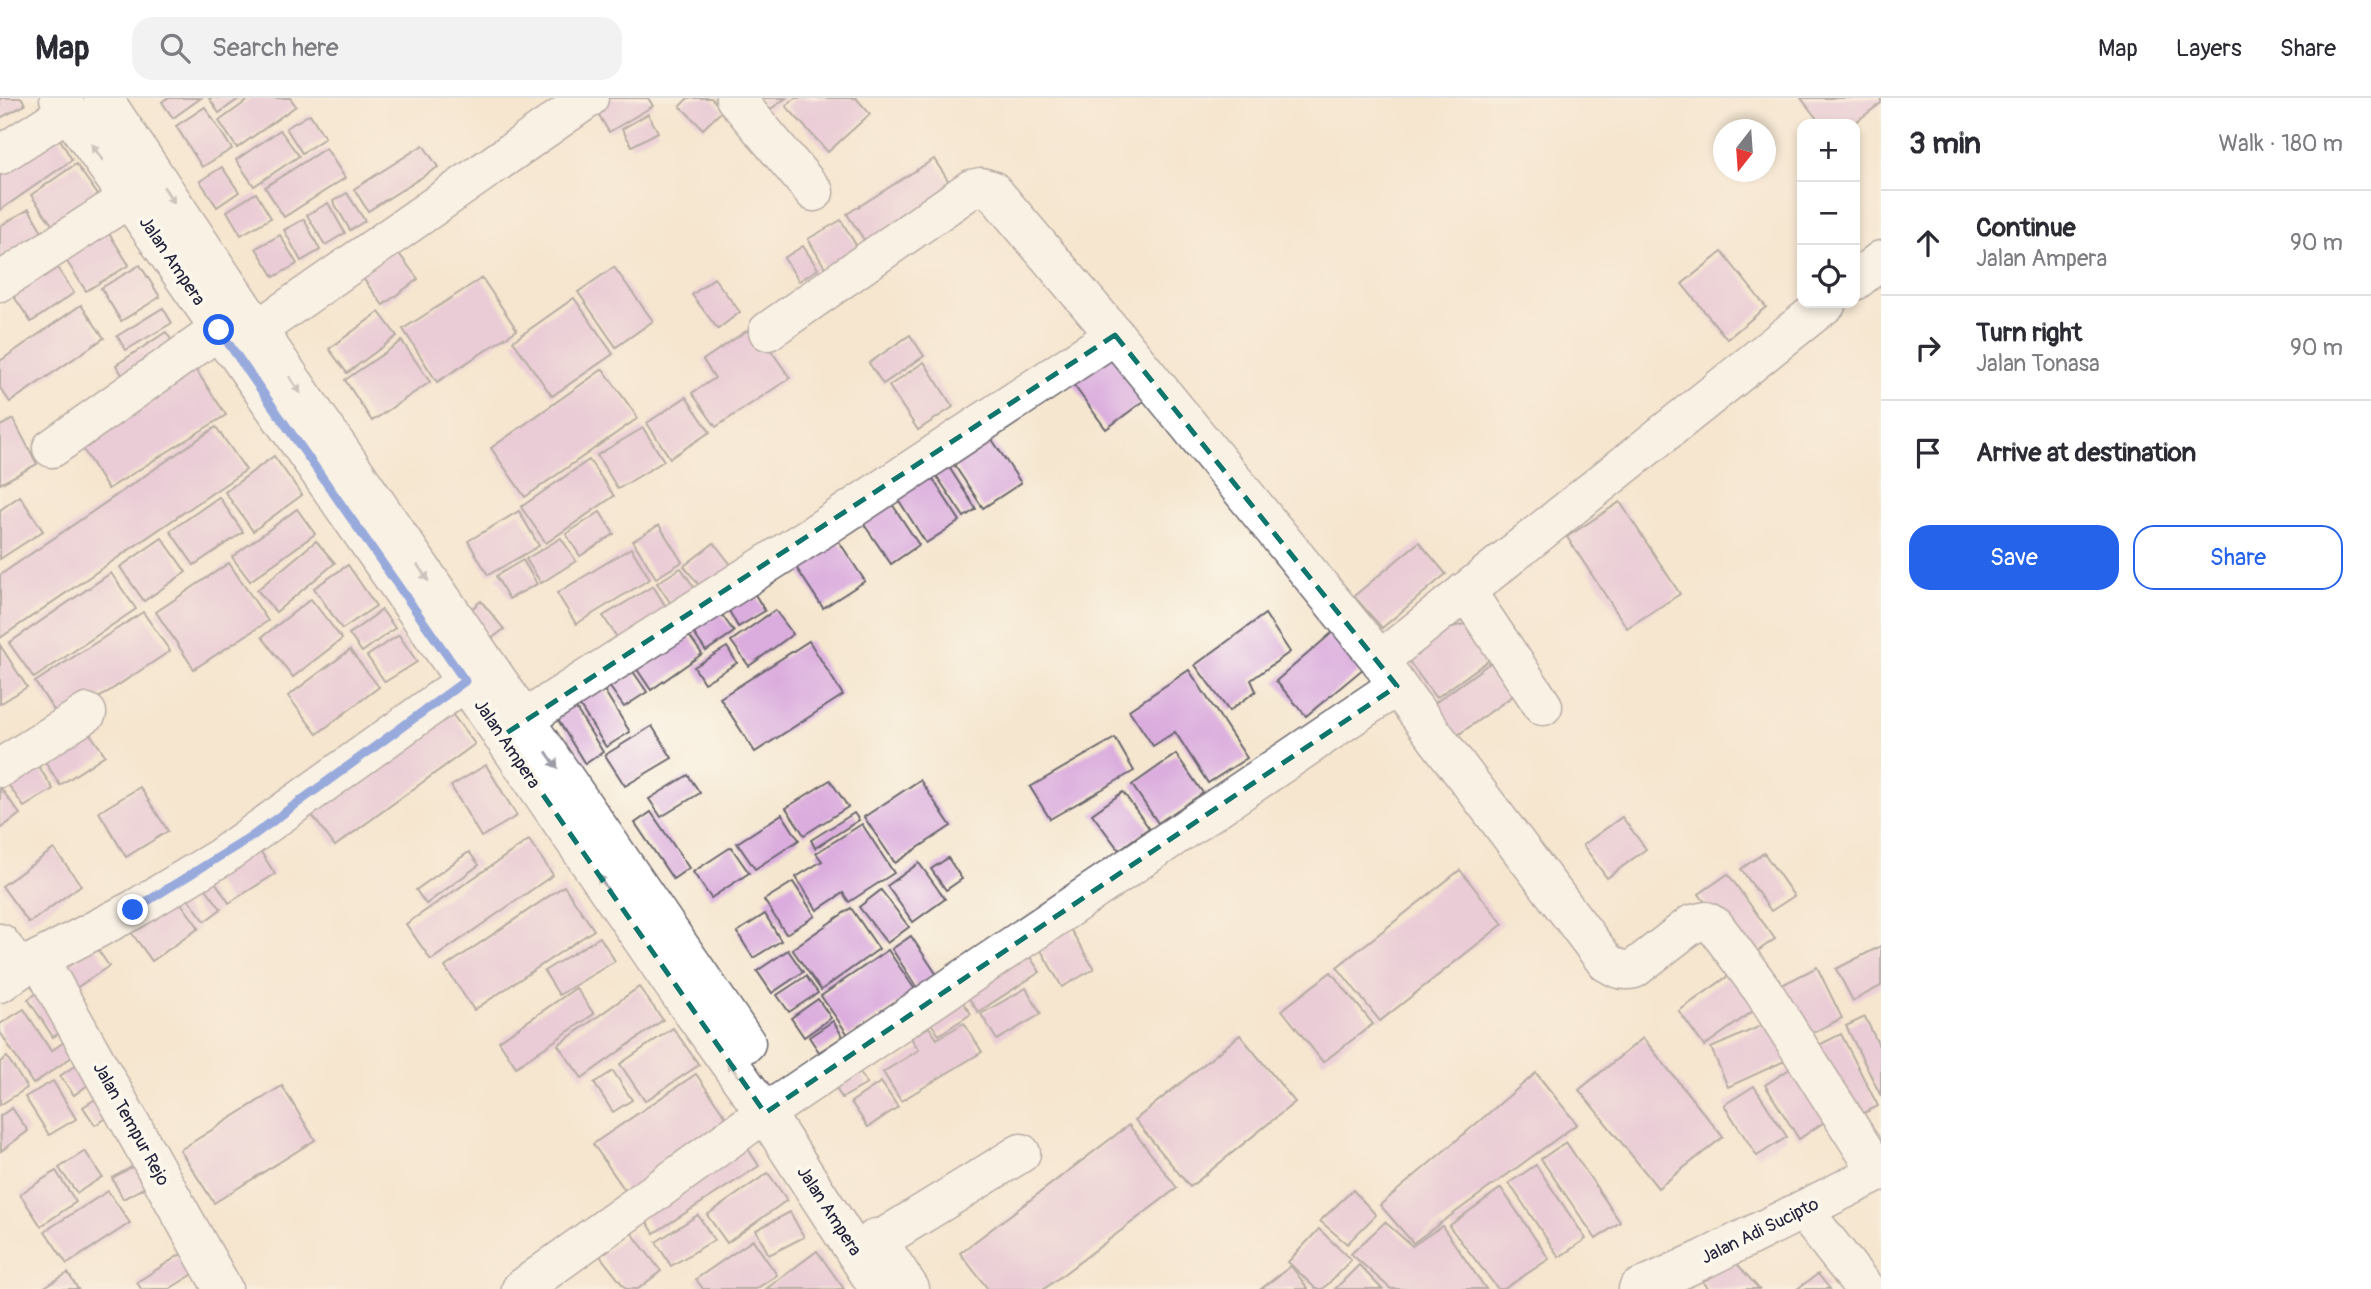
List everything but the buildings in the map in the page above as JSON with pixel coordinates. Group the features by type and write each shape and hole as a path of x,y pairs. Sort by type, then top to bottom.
{"street":[{"path":"52,448 236,335 589,98"},
{"path":"735,98 814,192"},
{"path":"0,155 77,102"},
{"name":"Jalan Ampera","path":"77,102 236,335 476,673 775,1106 867,1248 898,1288"},
{"name":"Jalan Ampera","path":"77,102 129,198 236,335"},
{"path":"768,331 971,189 981,187 992,190 1115,335 1388,673 1606,962 1626,971 1634,969 1692,924 1706,921 1715,926 1763,991 1879,1172"},
{"path":"0,282 129,198"},
{"path":"1860,277 1881,260"},
{"path":"521,1289 1388,673 1466,591 1821,308"},
{"path":"513,728 1115,335"},
{"path":"1466,591 1543,706"},
{"path":"15,964 133,910 221,857 476,673"},
{"path":"0,768 87,713"},
{"name":"Jalan Tempur Rejo","path":"15,964 223,1289"},
{"path":"867,1248 1021,1153"},
{"name":"Jalan Adi Sucipto","path":"1638,1289 1879,1172"},
{"path":"1804,1210 1865,1289"}],"highlighted area":[{"path":"1115,335 1397,686 765,1113 502,736"}],"route":[{"path":"133,910 251,837 465,681 219,330"}]}
